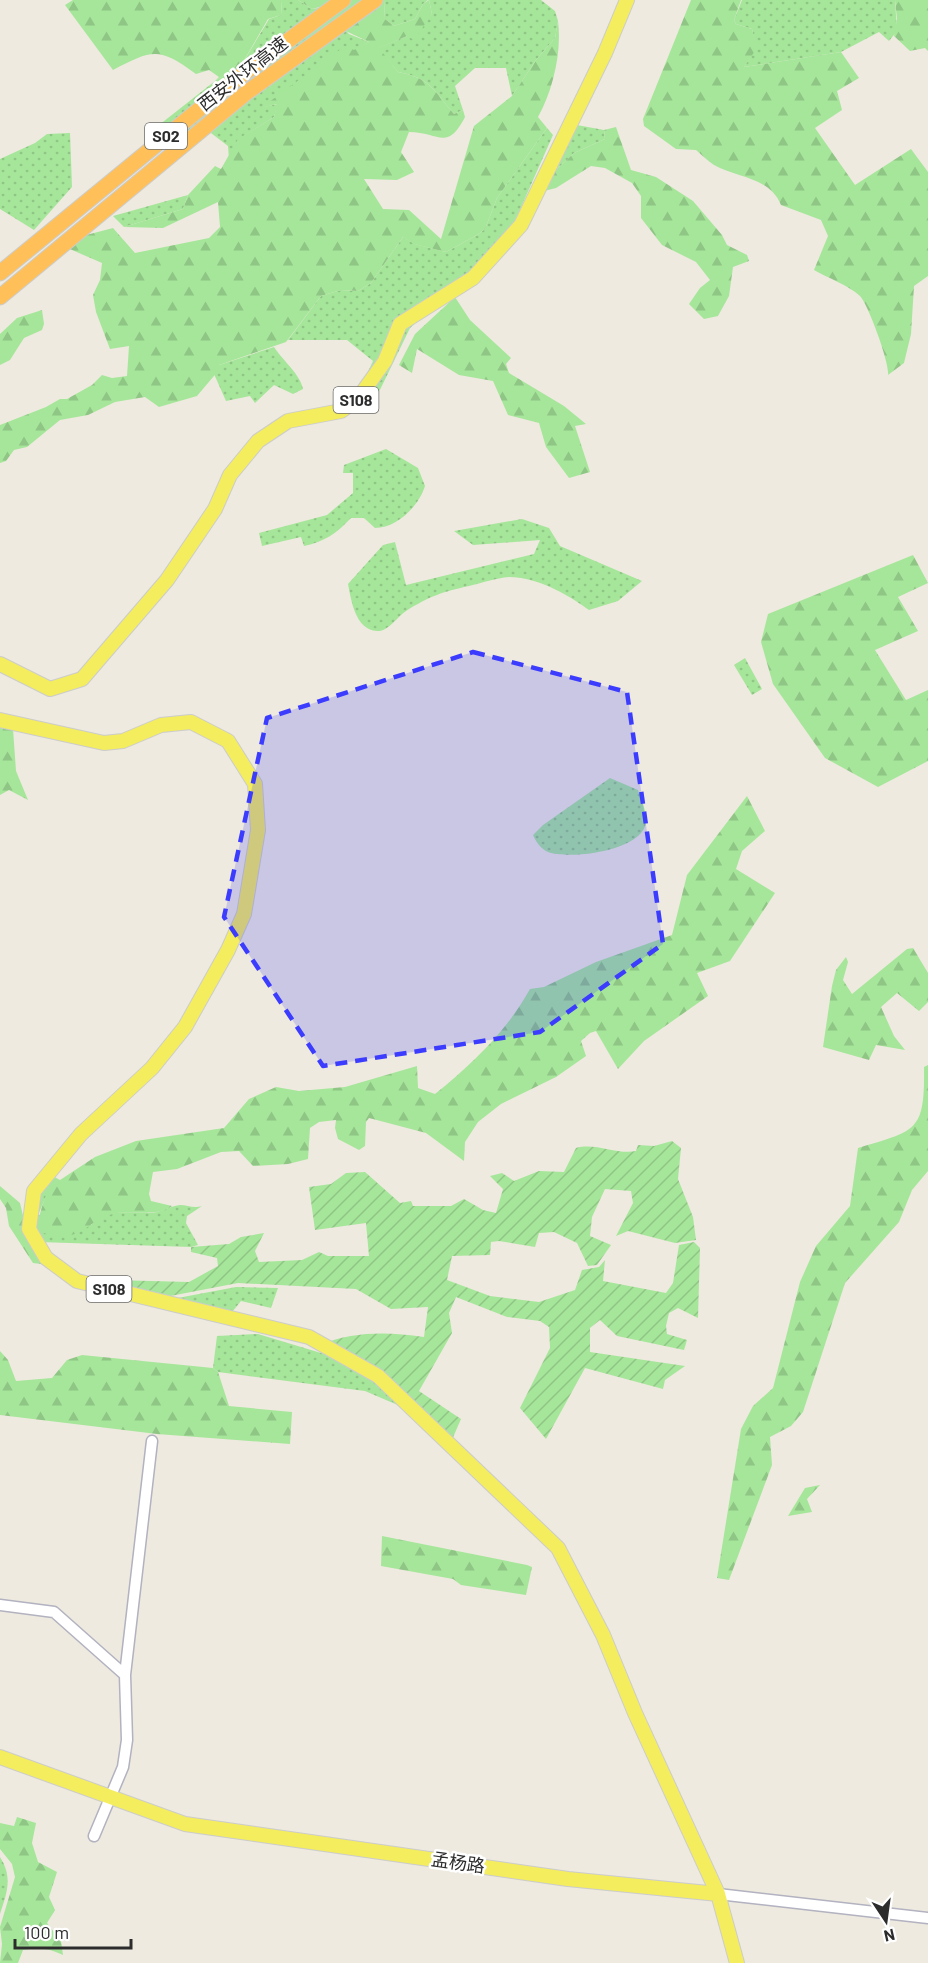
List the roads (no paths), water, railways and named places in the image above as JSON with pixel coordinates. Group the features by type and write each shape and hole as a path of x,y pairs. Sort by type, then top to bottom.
{"highway":[{"name":"西安外环高速","path":"0,273 235,80 343,0"},
{"name":"西安外环高速","path":"0,297 111,208 246,93 375,0"}],"main road":[{"name":"S108","path":"0,664 50,689 82,679 167,580 215,509 230,475 258,441 288,421 341,411 357,400 385,360 400,324 473,278 521,225 605,53 627,0"},
{"name":"S108","path":"0,720 104,743 123,741 161,725 190,722 228,741 255,784 258,830 244,914 185,1027 152,1068 81,1134 34,1191 29,1229 46,1258 77,1281 309,1337 378,1376 558,1548 603,1635 718,1894 737,1963"},
{"name":"孟杨路","path":"0,1757 185,1824 568,1879 718,1894"}],"street":[{"path":"94,1836 123,1767 127,1740 125,1675 152,1441"},
{"path":"0,1605 54,1612 125,1675"},
{"name":"孟杨路","path":"718,1894 928,1918"}]}
